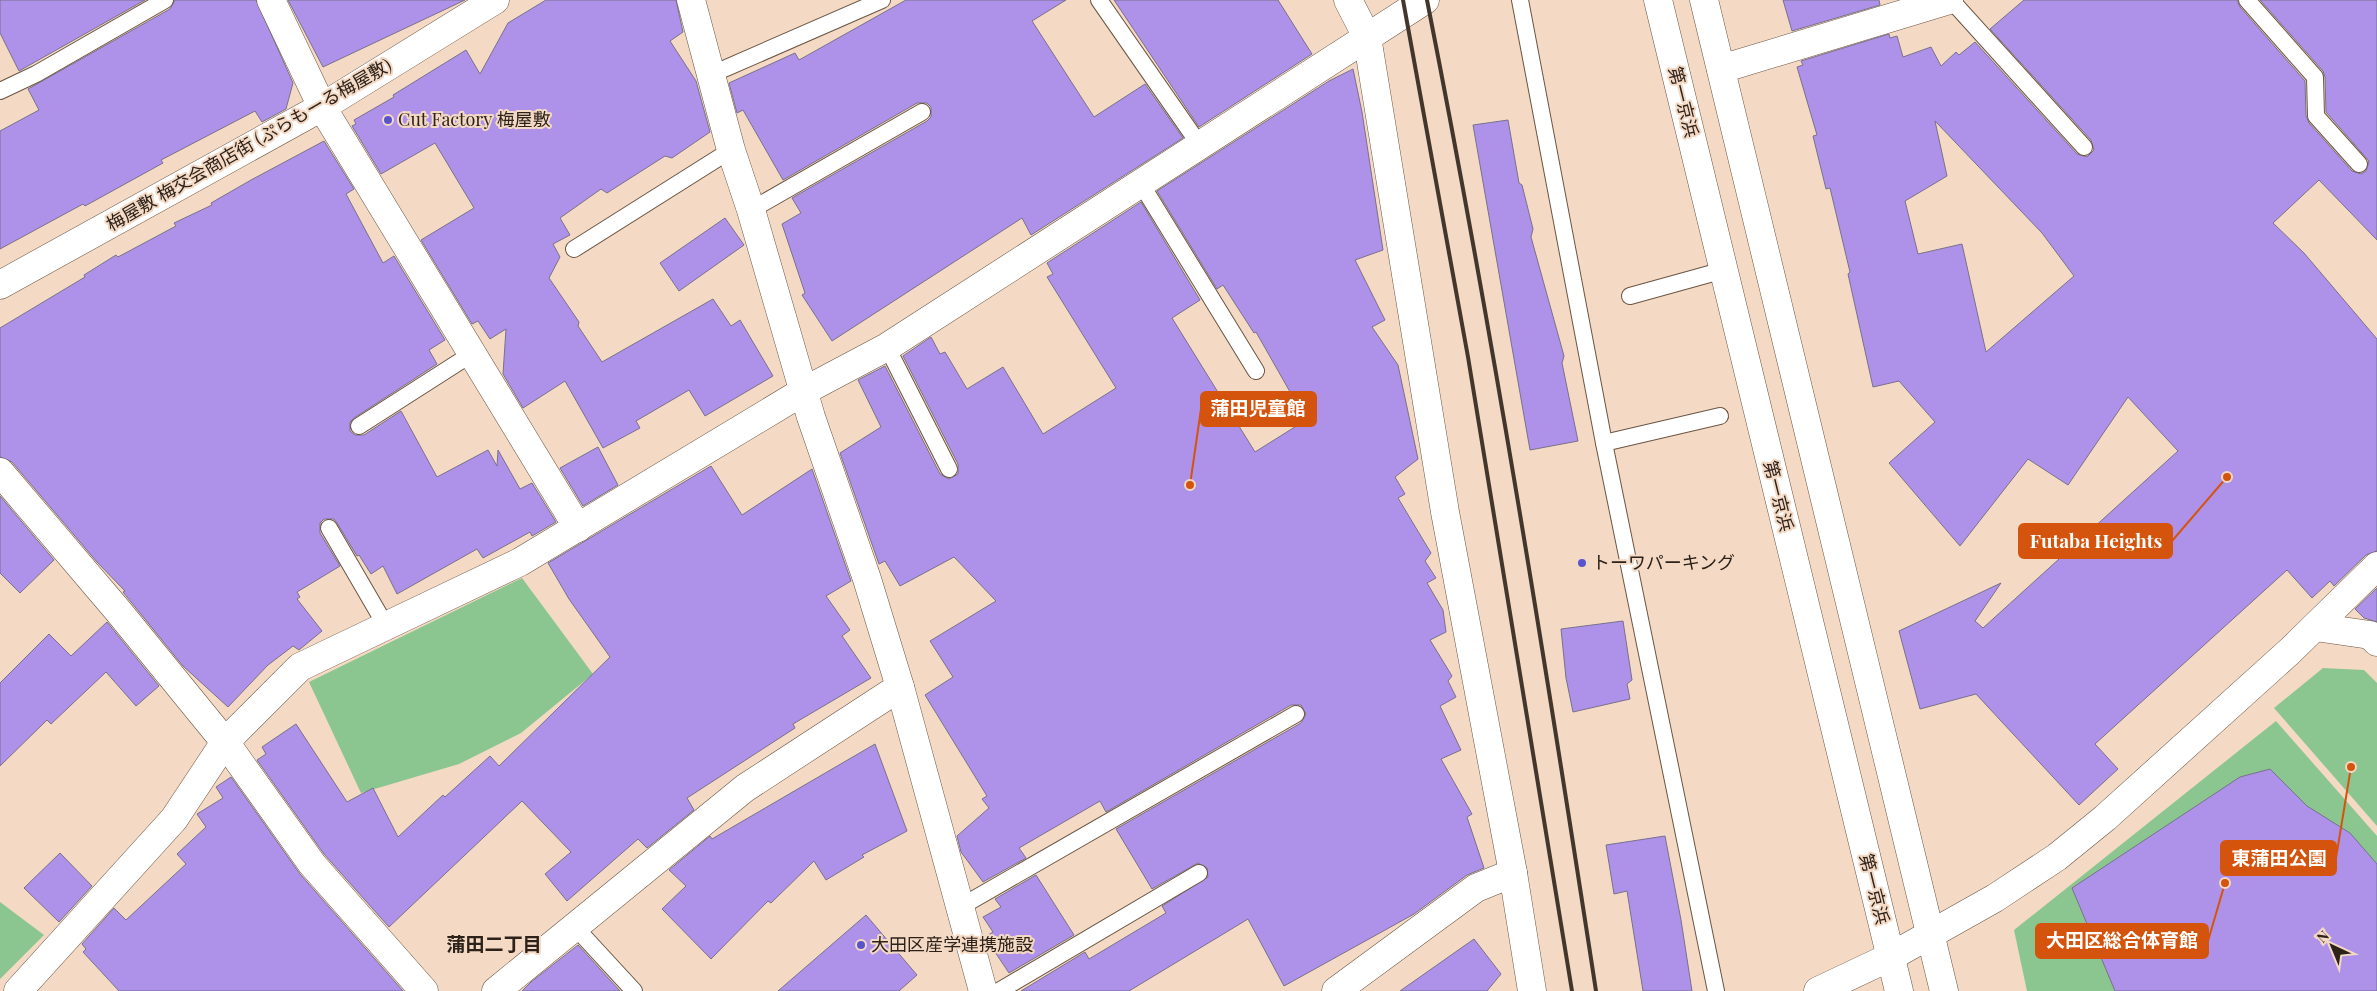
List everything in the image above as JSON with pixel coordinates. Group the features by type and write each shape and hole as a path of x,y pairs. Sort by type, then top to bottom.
{"main road":[{"path":"271,0 322,107 578,528"},
{"name":"梅屋敷 梅交会商店街 (ぷらもーる梅屋敷)","path":"0,285 322,107 495,0"},
{"path":"691,0 731,150 751,210 804,391 900,687 962,906 983,991"},
{"path":"1348,0 1367,37 1445,512 1513,873 1532,991"},
{"path":"18,991 174,819 225,742 300,667 520,562 804,391 887,347 1140,182 1425,0"},
{"name":"第一京浜","path":"1658,0 1899,991"},
{"path":"1704,0 1944,991"},
{"path":"1721,69 1950,0"},
{"path":"0,472 119,612 225,742 312,864 424,991"},
{"path":"1818,991 1890,957 1995,898 2057,857 2105,818 2315,627 2377,566"},
{"path":"2315,627 2375,637"},
{"path":"496,991 745,788 900,687"},
{"path":"1336,991 1476,888 1513,873"}],"lane":[{"path":"0,91 36,74 165,0"},
{"path":"710,75 882,0"},
{"path":"1099,0 1199,144"},
{"path":"1520,0 1604,443 1716,991"},
{"path":"1950,0 2084,148"},
{"path":"2247,0 2315,78 2316,116 2359,164"},
{"path":"751,210 922,112"},
{"path":"574,249 731,150"},
{"path":"1140,182 1256,371"},
{"path":"1630,296 1724,270"},
{"path":"887,347 949,469"},
{"path":"359,426 473,354"},
{"path":"1604,443 1720,416"},
{"path":"328,528 386,626"},
{"path":"962,906 1296,714"},
{"path":"999,991 1199,873"},
{"path":"574,927 634,991"}],"green space":[{"path":"522,578 593,674 521,733 459,764 361,793 309,682"},
{"path":"2323,668 2364,670 2377,683 2377,826 2274,708"},
{"path":"2276,721 2377,836 2377,991 2027,991 2014,930"},
{"path":"0,902 44,935 0,979"}],"building":[{"path":"0,0 145,0 19,71 0,33"},
{"path":"175,0 256,0 293,83 286,109 262,122 255,111 161,160 163,163 85,206 83,204 0,249 0,131 39,110 28,89 170,9"},
{"path":"288,0 465,0 323,67"},
{"path":"546,0 676,0 683,32 670,41 696,81 710,132 672,158 665,156 607,193 601,189 560,218 570,235 553,244 560,257 549,278 579,322 578,326 602,362 713,299 731,326 740,320 773,376 705,416 689,390 636,421 640,428 603,448 565,381 523,408 503,374 506,329 490,339 478,321 472,324 421,240 474,208 435,143 381,174 352,126 356,124 354,120 394,97 393,95 466,50 480,74 508,23"},
{"path":"906,0 1066,0 1032,21 1094,117 1145,84 1183,138 1031,235 1022,218 832,341 802,295 805,293 782,224 801,213 792,198 927,121 931,117 931,107 927,103 917,103 783,180 743,110 737,113 729,83 795,53 799,60"},
{"path":"1114,0 1278,0 1312,54 1199,127"},
{"path":"1783,0 1879,0 1880,5 1792,31"},
{"path":"2024,0 2237,0 2240,7 2305,81 2306,116 2309,123 2352,171 2361,174 2366,171 2369,161 2326,112 2325,77 2323,71 2260,0 2377,0 2377,240 2319,180 2273,223 2304,253 2377,339 2377,551 2366,555 2334,586 2330,581 2312,598 2287,570 2095,744 2118,769 2079,805 1976,694 1920,709 1899,631 2001,583 1975,621 1983,628 2178,451 2128,397 2068,485 2028,459 1960,546 1889,463 1935,422 1899,381 1873,387 1848,274 1850,272 1830,188 1826,189 1813,136 1817,135 1797,67 1803,65 1801,61 1889,34 1890,38 1897,36 1903,57 1931,47 1941,66 1956,52 1959,55 1975,42 2077,154 2087,157 2094,150 2091,140 1990,29","holes":["1935,121 2042,233 2074,276 1986,352 1962,244 1918,254 1905,201 1947,176"]},
{"path":"1353,69 1362,112 1383,250 1355,260 1385,320 1372,327 1398,365 1418,459 1395,477 1405,494 1398,498 1431,553 1425,561 1436,578 1427,583 1443,610 1446,632 1430,640 1452,676 1448,681 1456,697 1440,706 1461,750 1441,759 1472,814 1467,817 1484,868 1467,875 1414,914 1284,986 1248,919 1129,991 1021,991 1085,952 1089,959 1166,913 1162,906 1208,877 1207,868 1198,863 1152,889 1116,829 1301,723 1306,714 1301,705 1291,705 1106,812 1100,801 1019,848 1026,858 983,882 961,852 957,836 989,808 982,799 987,796 925,695 953,677 930,641 996,601 954,557 900,586 885,561 879,564 840,453 881,427 858,380 885,366 940,474 949,479 958,474 958,464 903,356 931,337 940,354 945,352 967,389 1003,367 1043,434 1116,388 1047,277 1053,274 1047,263 1141,202 1200,300 1172,318 1255,452 1306,420 1256,332 1254,333 1223,285 1217,289 1157,191 1329,81"},
{"path":"1508,120 1519,183 1522,185 1533,229 1531,237 1564,356 1562,363 1578,441 1530,450 1473,125"},
{"path":"324,141 354,189 346,194 383,263 394,256 445,340 429,350 437,364 354,418 350,422 350,431 355,435 364,435 401,411 437,477 488,450 497,466 498,450 520,489 532,483 556,522 532,536 530,532 483,558 477,549 397,594 383,566 371,574 359,555 357,556 334,519 324,519 320,523 320,533 340,566 297,592 300,597 297,599 322,631 299,650 293,646 268,665 228,707 183,666 123,592 125,591 97,562 12,462 0,457 0,328 85,277 84,275 116,255 118,257 176,226 174,223 212,205 211,203 251,180"},
{"path":"725,218 744,245 679,291 660,263"},
{"path":"598,447 618,485 583,506 560,468"},
{"path":"711,466 742,515 812,469 851,581 826,596 850,630 842,636 871,678 793,724 795,728 687,798 694,810 647,848 638,839 567,901 545,874 571,852 522,801 389,927 324,854 257,760 266,754 262,747 296,724 347,802 373,788 398,837 443,795 445,797 490,756 499,766 610,657 569,599 548,563"},
{"path":"0,496 54,560 20,593 0,573"},
{"path":"2377,588 2377,622 2364,618 2355,609"},
{"path":"1623,621 1632,680 1627,684 1630,699 1573,712 1566,678 1561,629"},
{"path":"107,622 159,686 136,706 106,672 51,724 47,720 0,766 0,683 49,634 71,656"},
{"path":"875,744 907,831 862,855 864,857 826,880 814,861 771,903 768,901 711,959 662,909 686,886 669,870 710,836 712,839"},
{"path":"2270,769 2307,806 2350,833 2377,864 2377,991 2115,991 2072,888 2240,777"},
{"path":"231,777 300,874 403,991 119,991 83,952 86,949 82,944 114,908 126,920 186,864 177,854 206,827 197,814 223,798 216,787"},
{"path":"1665,836 1692,991 1643,991 1627,891 1614,894 1606,845"},
{"path":"60,853 92,886 59,922 24,888"},
{"path":"1036,875 1074,935 1009,973 985,937 993,932 983,917 1001,907 995,899"},
{"name":"大田区産学連携施設","path":"866,915 917,975 899,991 778,991"},
{"path":"1474,939 1501,974 1487,991 1400,991"},
{"path":"578,945 620,991 522,991 531,982"}],"railway":[{"path":"1403,0 1468,357 1572,991"},
{"path":"1427,0 1496,371 1596,991"}],"place":[{"name":"Cut Factory 梅屋敷","path":"388,120"},
{"name":"Futaba Heights","path":"2227,477"},
{"name":"蒲田児童館","path":"1190,485"},
{"name":"トーワパーキング","path":"1582,563"},
{"name":"東蒲田公園","path":"2351,767"},
{"name":"大田区総合体育館","path":"2225,883"},
{"name":"大田区産学連携施設","path":"861,945"}],"district":[{"name":"蒲田二丁目","path":"494,944"}]}
